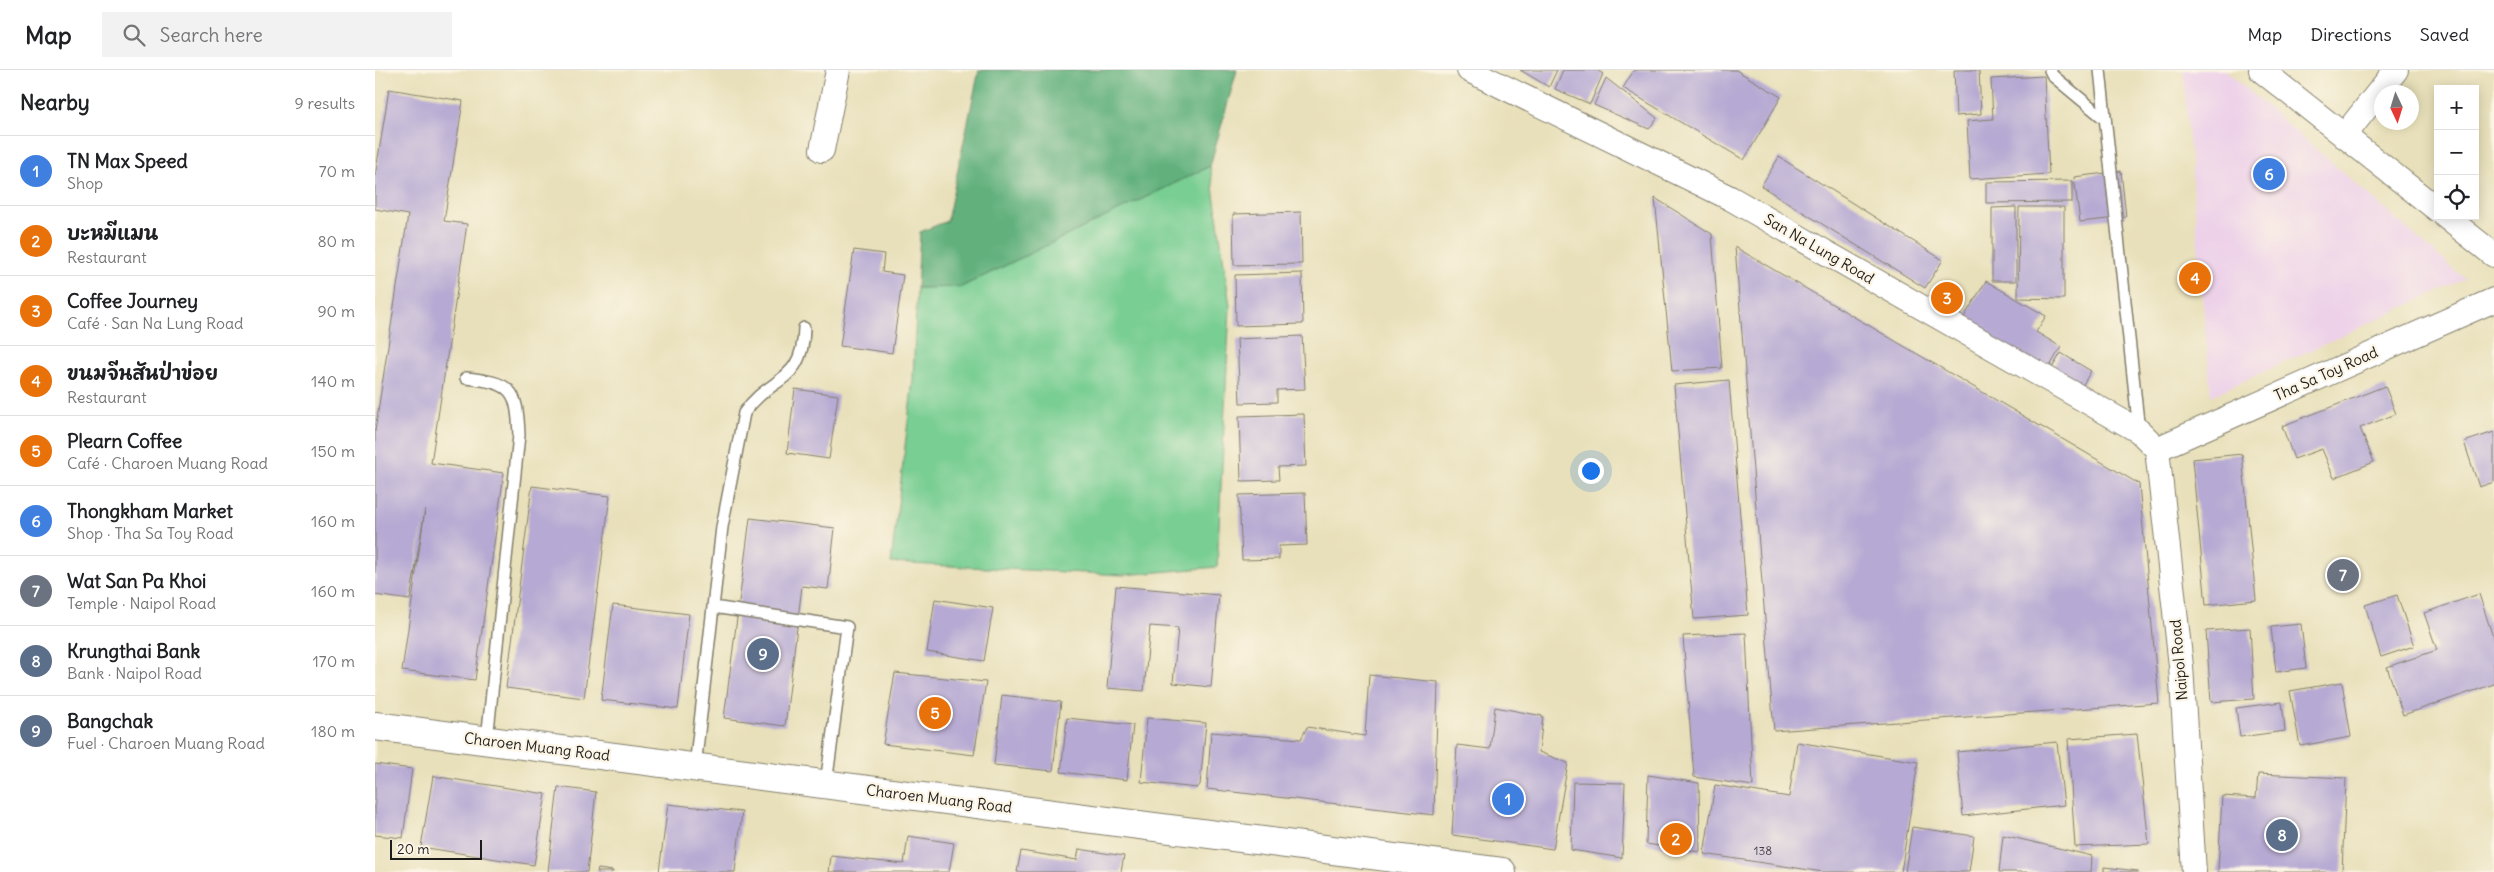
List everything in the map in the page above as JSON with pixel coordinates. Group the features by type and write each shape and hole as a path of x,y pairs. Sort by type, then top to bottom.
{"main road":[{"name":"Charoen Muang Road","path":"375,726 1502,872"}],"street":[{"path":"822,150 838,70"},
{"name":"San Na Lung Road","path":"1469,70 1730,198 2139,431 2157,449"},
{"path":"2261,70 2434,207"},
{"path":"2344,136 2397,70"},
{"path":"2450,220 2494,255"},
{"name":"Tha Sa Toy Road","path":"2157,449 2494,300"},
{"name":"Naipol Road","path":"2157,449 2181,666 2194,872"}],"lane":[{"path":"2050,70 2053,76 2105,119"},
{"path":"2100,70 2139,431"},
{"path":"695,767 723,527 744,413 751,403 788,375 800,360 804,347 804,328"},
{"path":"466,378 496,381 509,389 518,414 519,435 487,740"},
{"path":"713,607 847,627 825,784"}],"shaded area":[{"path":"2183,70 2225,70 2465,279 2211,396"}],"green space":[{"path":"979,70 1237,70 1210,166 961,287 917,288 920,232 947,221"},
{"path":"1210,166 1230,306 1217,567 1123,575 891,563 913,380 917,288 961,287"}],"building":[{"path":"1520,70 1557,70 1549,87"},
{"path":"1563,70 1597,70 1603,74 1590,104 1555,89"},
{"path":"1634,70 1736,70 1781,97 1744,160 1623,88"},
{"path":"1954,70 1979,70 1981,114 1956,116"},
{"path":"2044,76 2049,174 1970,179 1967,121 1993,119 1991,79"},
{"path":"1606,78 1657,118 1649,129 1594,105"},
{"path":"389,89 463,101 444,221 467,224 431,463 504,473 475,680 402,671 425,509 410,600 375,595 375,431 408,215 375,209 375,177"},
{"path":"1779,157 1943,260 1925,288 1761,186"},
{"path":"2121,171 2126,217 2080,222 2074,177"},
{"path":"2072,181 2072,202 1986,203 1986,182"},
{"path":"1655,198 1712,234 1722,368 1672,371"},
{"path":"2016,207 2016,281 1992,281 1992,208"},
{"path":"2019,207 2064,207 2064,299 2018,298"},
{"path":"1301,212 1302,264 1234,265 1233,214"},
{"path":"1735,247 2139,484 2159,703 1774,731"},
{"path":"854,250 884,254 882,272 903,275 892,353 840,346"},
{"path":"1302,273 1303,324 1236,326 1235,275"},
{"path":"1986,281 2046,316 2036,332 2061,347 2046,373 1961,322"},
{"path":"1302,336 1305,389 1277,390 1277,402 1240,403 1237,339"},
{"path":"2061,353 2091,371 2079,391 2049,373"},
{"path":"1729,380 1748,615 1694,619 1674,385"},
{"path":"2385,386 2396,414 2360,428 2374,462 2334,478 2322,449 2294,459 2282,426"},
{"path":"795,389 838,395 829,459 787,453"},
{"path":"1304,414 1306,466 1278,467 1279,480 1241,481 1239,416"},
{"path":"2494,432 2494,482 2479,487 2464,442"},
{"path":"2242,454 2256,600 2206,605 2192,459"},
{"path":"532,486 610,496 584,698 506,688"},
{"path":"1305,493 1307,545 1279,546 1279,559 1242,560 1239,495"},
{"path":"750,518 835,528 828,589 802,586 785,726 724,718"},
{"path":"1116,586 1219,595 1211,687 1173,683 1178,628 1150,626 1144,691 1107,688"},
{"path":"2479,594 2492,634 2494,633 2494,684 2403,715 2387,667 2437,650 2424,613"},
{"path":"2397,595 2414,646 2381,657 2365,605"},
{"path":"935,599 993,608 984,661 927,652"},
{"path":"613,605 689,614 678,709 601,700"},
{"path":"2301,624 2306,668 2276,672 2271,627"},
{"path":"2250,628 2254,699 2211,702 2206,631"},
{"path":"1746,633 1753,786 1694,777 1683,636"},
{"path":"895,673 986,682 974,755 883,744"},
{"path":"1369,675 1438,682 1434,815 1207,789 1211,732 1301,739 1307,727 1365,736"},
{"path":"2342,682 2351,737 2300,746 2290,691"},
{"path":"1002,695 1061,702 1053,771 994,765"},
{"path":"2282,702 2285,731 2240,737 2236,708"},
{"path":"1495,707 1543,716 1539,752 1568,763 1553,849 1452,835 1457,745 1490,749"},
{"path":"1067,718 1133,725 1127,780 1061,772"},
{"path":"1147,718 1206,723 1200,785 1197,788 1141,782"},
{"path":"2137,734 2149,844 2075,847 2068,739"},
{"path":"1797,742 1918,762 1901,872 1823,872 1704,854 1715,785 1789,797"},
{"path":"2057,742 2064,805 1963,816 1957,752"},
{"path":"375,764 412,769 403,838 375,835"},
{"path":"2258,774 2346,778 2342,872 2218,872 2222,796 2256,798"},
{"path":"1648,775 1699,783 1700,852 1646,844"},
{"path":"433,776 546,794 534,865 421,847"},
{"path":"1573,782 1625,783 1622,858 1571,850"},
{"path":"558,787 596,792 587,872 548,872"},
{"path":"668,804 742,812 735,872 659,872"},
{"path":"1912,827 1974,836 1969,872 1905,872"},
{"path":"2003,835 2092,856 2091,872 1999,872"},
{"path":"908,836 954,843 949,872 829,872 831,856 904,864"},
{"path":"1079,849 1124,856 1121,872 1017,872 1021,851 1077,860"},
{"path":"2104,867 2138,871 2138,872 2104,872"},
{"path":"598,869 613,871 613,872 597,872"}],"place":[{"name":"Thongkham Market","path":"2269,174"},
{"name":"ขนมจีนสันป่าข่อย","path":"2195,278"},
{"name":"Coffee Journey","path":"1947,298"},
{"name":"Wat San Pa Khoi","path":"2343,575"},
{"name":"Bangchak","path":"763,654"},
{"name":"Plearn Coffee","path":"935,713"},
{"name":"TN Max Speed","path":"1508,799"},
{"name":"Krungthai Bank","path":"2282,835"},
{"name":"บะหมีแมน","path":"1676,839"}]}
